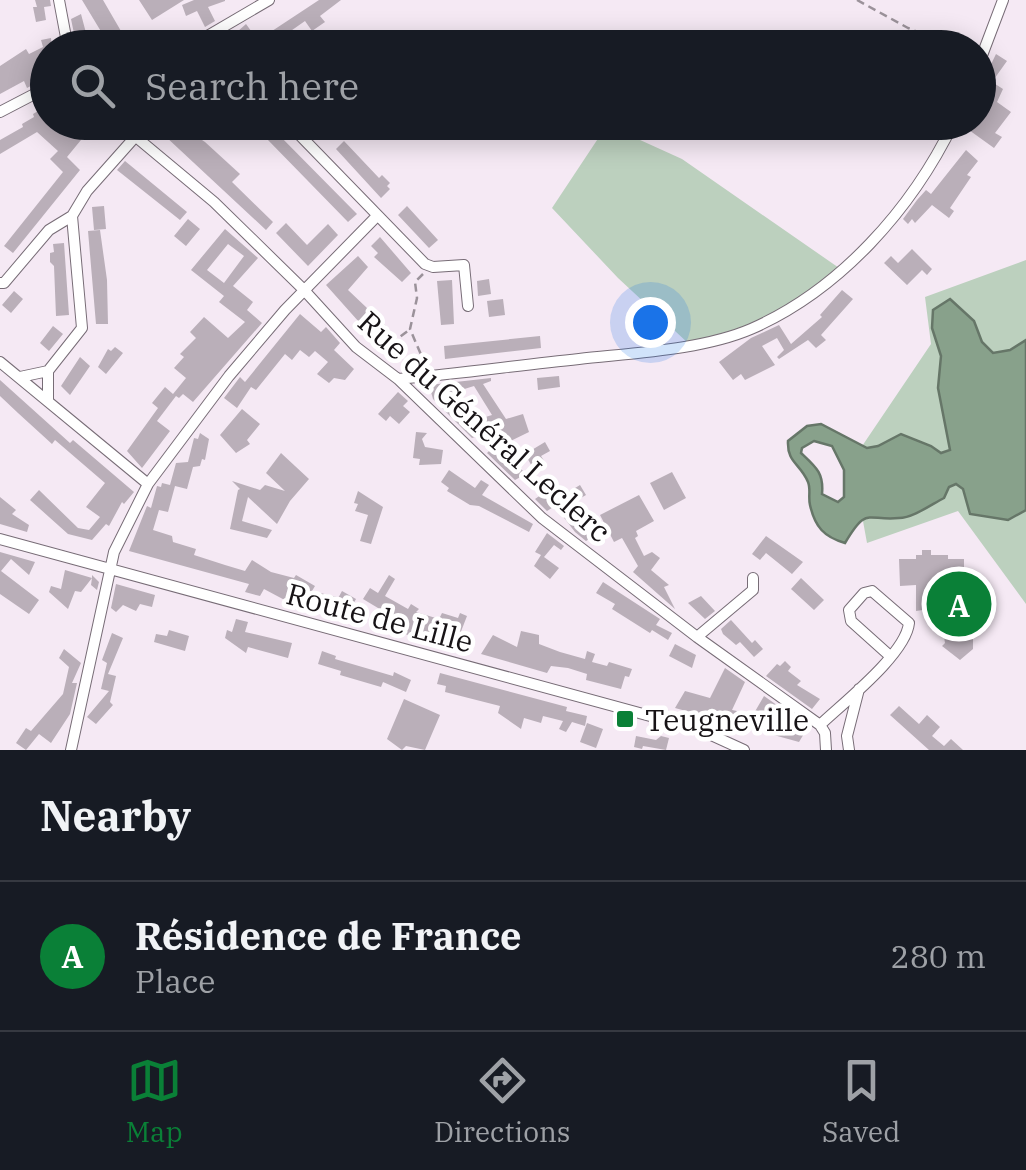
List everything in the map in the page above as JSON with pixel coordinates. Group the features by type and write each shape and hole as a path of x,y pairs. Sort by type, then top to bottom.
{"street":[{"path":"59,0 65,30"},
{"path":"218,30 269,0"},
{"path":"991,30 1002,0"},
{"path":"0,112 30,96"},
{"path":"1,285 49,230 72,216 86,190 132,140"},
{"name":"Rue du Général Leclerc","path":"139,140 214,202 356,347 398,379 542,518 823,729"},
{"path":"304,140 428,267 464,265 468,306"},
{"path":"398,379 614,355 746,331 800,303 842,270 924,178 944,140"},
{"path":"48,401 48,371 82,328 72,216"},
{"path":"72,750 110,569 129,518 148,484 229,376 304,290 377,216"},
{"path":"0,362 148,484"},
{"path":"20,377 48,371"},
{"name":"Route de Lille","path":"0,539 698,729 744,750"},
{"path":"698,638 753,590 754,578"},
{"path":"823,729 890,656 908,635 909,623 872,592 864,593 850,610 851,620 890,656"},
{"path":"849,750 847,736 860,688"},
{"path":"823,729 847,736"},
{"path":"823,729 826,750"}],"path":[{"path":"856,0 913,30"},
{"path":"428,267 415,282 417,298 410,329 428,370"},
{"path":"372,358 410,329"}],"shaded area":[{"path":"597,140 640,140 682,159 842,270 746,331 689,344 618,278 552,208"},
{"path":"1026,260 1026,604 958,511 867,543 852,461 931,344 925,297"},
{"path":"950,299 974,321 982,342 993,353 1010,350 1026,340 1026,510 1008,520 970,514 963,489 956,484 949,487 944,498 916,513 899,518 868,518 858,524 845,543 838,541 826,534 815,519 808,482 792,459 788,441 807,426 821,424 867,448 901,434 941,453 950,450 938,388 941,356 932,328 933,310","holes":["814,441 832,446 844,470 844,497 838,502 822,494 818,471 801,453"]}],"building":[{"path":"35,0 50,0 51,6 44,7 46,20 36,22"},
{"path":"82,0 103,0 120,30 100,30"},
{"path":"139,0 184,0 152,20"},
{"path":"194,0 225,1 208,7 215,21 205,27 197,11 186,16 182,5"},
{"path":"319,0 341,0 320,16 325,22 313,30 305,21 292,30 274,30"},
{"path":"81,14 85,30 73,30 71,19"},
{"path":"26,49 30,86 27,88 24,81 0,94 0,66"},
{"path":"996,54 1007,61 996,76"},
{"path":"996,85 1003,89 997,102 1011,112 996,132"},
{"path":"30,119 30,136 0,154 0,140 23,127"},
{"path":"996,134 1002,137 994,148 983,140 996,140"},
{"path":"46,140 81,140 67,157 80,170 13,253 4,246 63,172 50,159 58,151"},
{"path":"169,140 202,140 240,174 232,182 273,222 266,230"},
{"path":"268,140 284,140 357,214 348,222"},
{"path":"344,141 379,178 382,175 390,183 390,189 381,198 336,149"},
{"path":"966,150 978,161 950,208 954,211 949,218 932,205 915,223 912,219 908,224 903,219 917,200 926,190 931,194"},
{"path":"125,161 187,212 180,220 117,170"},
{"path":"104,206 106,229 94,230 92,207"},
{"path":"407,206 438,240 429,248 398,215"},
{"path":"188,219 200,229 186,246 174,236"},
{"path":"286,223 307,245 328,224 338,235 308,266 276,233"},
{"path":"225,229 258,258 233,286 253,302 247,310 262,323 193,402 183,394 176,396 157,421 170,431 142,468 127,451 158,408 152,403 165,387 173,394 186,378 174,368 184,357 180,354 196,338 190,332 204,317 228,338 245,322 219,302 224,296 191,270","holes":["228,244 244,256 224,283 207,270"]},
{"path":"100,230 108,324 96,324 88,231"},
{"path":"380,237 411,273 402,282 374,257 378,253 371,246"},
{"path":"64,243 69,315 56,316 50,253 54,252 53,244"},
{"path":"912,249 932,269 927,275 922,270 907,285 884,263 891,256 898,263"},
{"path":"358,256 368,267 348,290 386,326 376,336 326,285"},
{"path":"489,279 491,294 478,296 477,281"},
{"path":"452,280 454,324 441,325 437,281"},
{"path":"842,290 853,299 821,335 826,340 816,348 808,340 779,359 784,350 777,338 762,346 775,365 745,380 741,374 733,380 719,362 751,338 779,325 791,344 822,317"},
{"path":"14,291 23,299 11,313 2,305"},
{"path":"503,299 505,315 489,317 487,301"},
{"path":"300,314 321,332 326,327 340,343 334,350 354,369 345,380 334,378 329,383 317,374 328,362 315,351 309,357 300,350 292,360 285,354 256,390 251,387 237,408 224,398 240,377 245,382"},
{"path":"53,326 63,334 49,351 40,343"},
{"path":"540,336 541,348 445,359 444,346"},
{"path":"115,347 123,353 106,374 98,367 108,349"},
{"path":"80,357 90,366 70,395 61,386"},
{"path":"559,376 560,387 538,390 537,378"},
{"path":"491,378 483,384 506,419 523,414 529,432 500,446 495,430 472,438 433,399 429,385","holes":["474,386 492,415 466,423 442,396"]},
{"path":"0,380 70,443 73,440 134,492 122,502 109,526 106,524 92,540 68,534 30,500 39,490 78,528 89,530 100,517 86,507 105,483 55,440 52,444 0,396"},
{"path":"398,392 408,401 403,406 410,412 399,424 390,416 386,421 378,414"},
{"path":"242,409 260,424 247,440 250,444 236,453 220,435"},
{"path":"416,432 427,433 422,439 425,447 443,450 441,464 419,465 420,459 413,458"},
{"path":"200,433 209,439 205,460 193,467 187,489 175,486 168,512 159,510 153,530 196,549 194,555 225,565 245,571 252,560 271,572 294,578 296,575 315,586 312,591 337,597 327,614 294,605 264,589 260,596 245,592 249,584 129,551 147,506 151,508 157,486 170,485 176,463 188,462 194,438 198,439"},
{"path":"545,442 550,451 541,456 546,464 534,470 525,454"},
{"path":"496,444 526,474 515,480 487,453"},
{"path":"281,453 309,479 277,524 248,497 242,521 272,530 267,538 230,529 240,489 232,481 260,490 265,485 285,491 266,473"},
{"path":"449,470 475,488 481,480 489,485 482,495 533,524 529,532 447,491 449,488 441,482"},
{"path":"672,472 686,498 664,510 650,483"},
{"path":"555,478 562,496 580,485 586,495 574,502 581,511 574,517 588,528 585,532 592,537 586,541 555,506 547,511 535,499 548,494 543,482"},
{"path":"358,491 383,507 371,544 360,541 368,515 355,511"},
{"path":"639,495 654,521 636,531 635,538 644,556 652,552 660,558 651,570 669,585 664,587 675,609 633,572 638,566 622,538 614,542 600,515"},
{"path":"0,497 16,510 12,514 29,525 27,532 0,524"},
{"path":"547,533 564,546 561,550 554,545 544,557 559,568 550,579 534,566 541,555 535,552"},
{"path":"766,536 803,562 792,574 766,553 760,560 752,554"},
{"path":"922,550 931,550 931,555 948,555 948,559 964,559 964,601 973,601 973,649 960,660 942,646 944,616 936,608 916,611 916,585 900,586 899,559 916,559"},
{"path":"0,552 35,562 29,575 11,559 1,571 39,600 29,614 0,594"},
{"path":"65,570 92,578 81,592 75,591 68,609 49,592 51,586 61,589"},
{"path":"92,575 99,582 97,590 91,585"},
{"path":"389,575 395,579 385,596 408,609 411,604 419,609 416,612 439,619 442,613 458,618 460,613 467,616 455,647 393,631 382,624 388,614 363,599 370,588 378,593"},
{"path":"801,578 824,600 814,610 791,589"},
{"path":"603,582 660,619 656,625 672,633 668,640 612,609 615,604 596,593"},
{"path":"116,584 155,595 152,607 140,604 136,611 123,605 116,612 111,608"},
{"path":"342,591 356,599 350,610 336,602"},
{"path":"701,596 715,611 705,619 688,603"},
{"path":"236,619 248,622 245,632 292,643 288,658 248,647 246,653 225,638 227,630 232,632"},
{"path":"731,620 763,649 754,657 740,642 736,645 723,634 721,629"},
{"path":"169,630 189,636 185,651 154,642 156,634 167,636"},
{"path":"521,631 539,635 539,644 560,652 585,659 587,651 595,654 592,662 632,669 629,677 625,676 621,689 586,680 587,674 568,668 551,666 547,673 481,654 493,635 517,647"},
{"path":"112,633 123,638 108,674 116,676 110,702 113,705 96,724 87,717 109,691 101,689 107,663 102,660"},
{"path":"675,644 696,655 692,668 669,656"},
{"path":"64,649 81,663 72,683 77,683 70,714 51,743 39,734 26,750 16,743 26,728 31,731 63,694 69,667 59,658"},
{"path":"322,651 336,656 335,659 393,676 394,672 411,680 406,692 383,682 381,687 340,675 341,671 318,664"},
{"path":"785,661 791,667 788,671 801,681 797,685 820,699 812,709 766,676"},
{"path":"725,668 745,682 732,710 737,711 735,716 750,720 764,696 808,727 799,742 675,708 685,691 710,698"},
{"path":"440,673 567,707 566,711 587,716 585,726 572,722 566,732 559,729 563,721 543,716 541,723 524,718 521,729 498,713 500,706 445,692 446,686 437,684"},
{"path":"404,699 440,715 425,750 406,746 402,750 387,739"},
{"path":"899,706 919,724 927,715 940,727 932,736 944,746 951,739 963,750 929,750 890,715"},
{"path":"587,723 603,729 596,748 580,742"},
{"path":"636,736 669,738 666,750 634,747"}],"place":[{"name":"Résidence de France","path":"959,604"},
{"name":"Teugneville","path":"625,719"}]}
